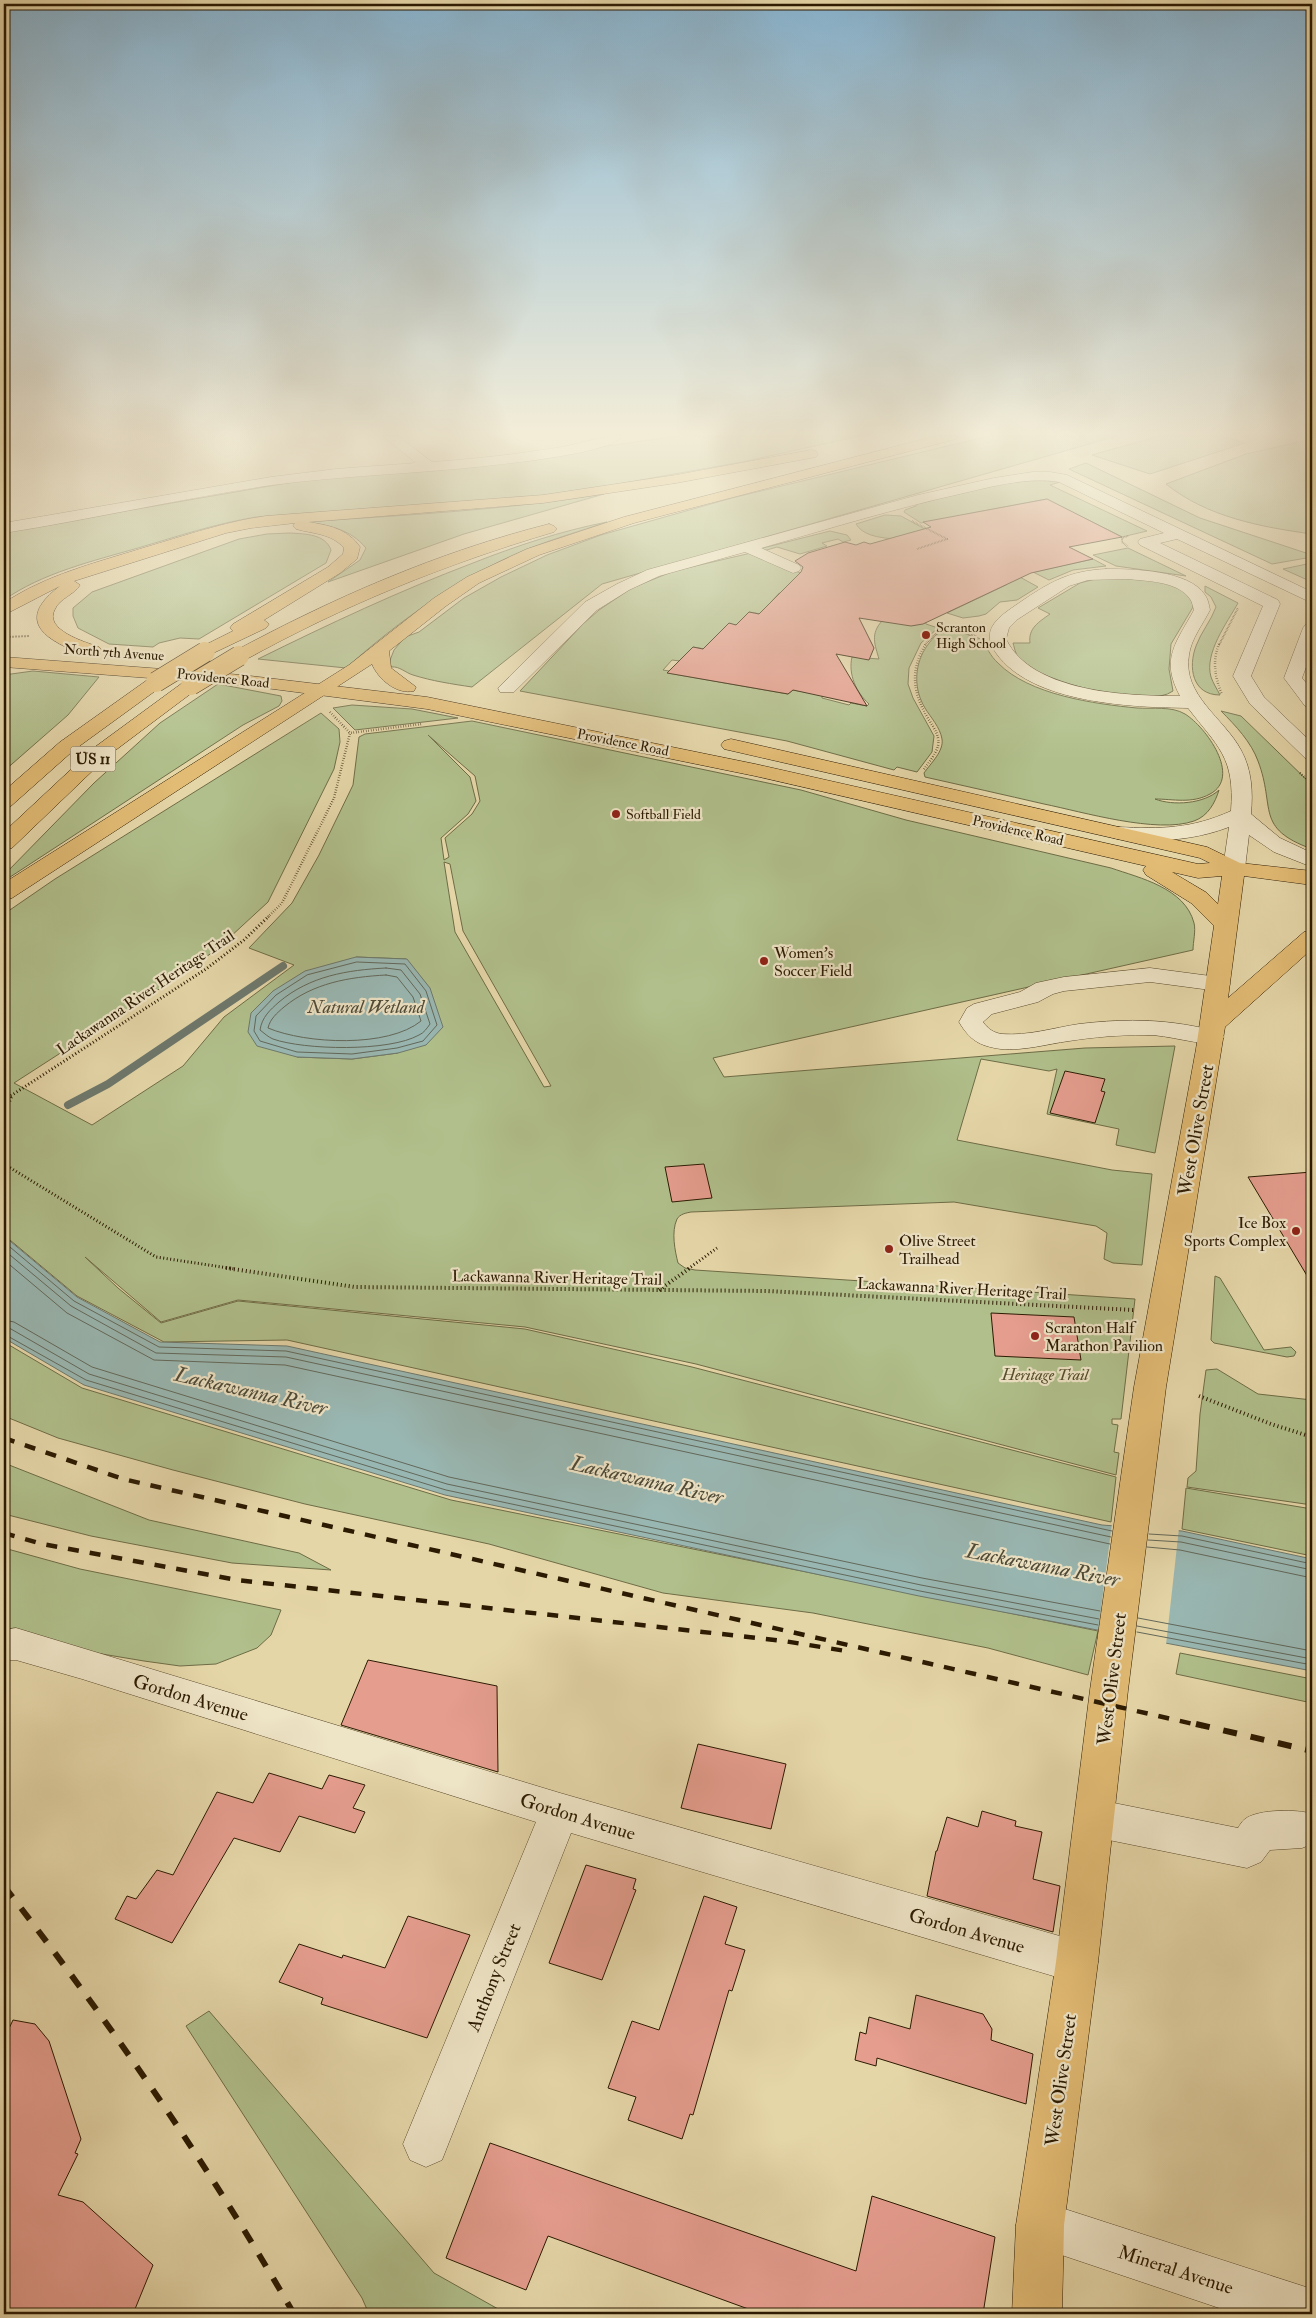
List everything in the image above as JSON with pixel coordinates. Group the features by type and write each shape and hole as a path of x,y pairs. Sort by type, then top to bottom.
{"main road":[{"path":"4,610 27,595 65,578 173,544"},
{"path":"8,626 33,605 72,585 190,544"},
{"path":"205,652 268,609 341,565 351,556 352,547 349,544"},
{"name":"US 11","path":"339,588 438,550 462,544"},
{"name":"US 11","path":"4,843 102,751 191,685 239,656 306,620 398,579 494,544"},
{"path":"4,893 325,699 342,678 456,591 492,570 553,544"},
{"name":"North 7th Avenue","path":"48,648 100,651 62,639 54,634 45,623 44,612 47,606 72,585"},
{"name":"US 11","path":"4,802 67,746 156,682 205,652 323,595"},
{"path":"4,646 23,646"},
{"path":"380,650 378,660 381,669 393,680 407,687"},
{"name":"North 7th Avenue","path":"165,656 248,664 342,678"},
{"name":"Providence Road","path":"4,662 196,675 325,699 427,703 1116,843"},
{"name":"Providence Road","path":"342,678 602,719"},
{"name":"Providence Road","path":"714,742 1116,843 1198,871 1234,868 1266,874 1312,878"},
{"path":"1116,843 1185,888 1211,909 1226,925"},
{"name":"West Olive Street","path":"1037,2314 1040,2225 1077,1962 1109,1690 1162,1314 1212,1030 1234,868"},
{"path":"1212,1030 1312,937"}],"street":[{"path":"507,688 571,624 592,606 616,590 672,567 756,544"},
{"path":"1150,544 1272,604 1242,676 1257,700 1312,754"},
{"path":"1199,544 1312,598"},
{"path":"746,547 793,568"},
{"path":"1193,702 1131,700 1066,689 1042,679 1019,666 1003,652 997,639 1002,625 1012,616 1064,582 1080,576 1102,573 1137,574 1164,580 1183,587 1196,596 1203,608 1185,641 1178,661 1179,674 1193,702 1224,738 1236,759 1242,785 1234,868"},
{"path":"1312,628 1293,678 1312,702"},
{"path":"4,668 32,663"},
{"path":"1116,843 1154,835 1184,834 1210,828 1240,814"},
{"path":"1240,814 1267,840 1278,847 1312,861"},
{"path":"1212,1030 1154,1027 1070,1033 1030,1041 1003,1041 981,1035 976,1031 971,1022 976,1013 983,1008 1029,997 1045,988 1064,984 1150,975 1218,984"},
{"name":"Gordon Avenue","path":"4,1645 16,1644 82,1663 560,1811 1077,1962"},
{"name":"Anthony Street","path":"426,2144 560,1811"},
{"path":"1094,1818 1247,1849 1259,1832 1302,1829"},
{"name":"Mineral Avenue","path":"1040,2225 1312,2314"}],"path":[{"path":"917,549 933,544"},
{"path":"1222,695 1213,670 1215,653 1241,602"},
{"path":"923,770 938,747 937,736 920,706 912,681 919,654 932,636 942,628 947,627 984,639"},
{"path":"325,699 350,733 424,724"},
{"name":"Lackawanna River Heritage Trail","path":"4,1098 12,1095 206,969 244,940 282,903 334,798 350,733"},
{"path":"4,1114 12,1095"},
{"name":"Lackawanna River Heritage Trail","path":"4,1164 156,1257 355,1287 767,1291 1138,1310"},
{"path":"659,1290 717,1248"},
{"path":"1199,1396 1271,1424 1312,1437"}],"green space":[{"path":"4,544 151,544 51,575 4,600"},
{"path":"225,544 327,544 331,550 326,563 199,639 180,638 159,643 153,647 109,644 78,628 73,616 73,608 92,592"},
{"path":"362,544 435,544 328,582 360,560 366,548"},
{"path":"526,544 540,544 502,560 455,586 409,617 346,668 258,659 364,608"},
{"path":"576,544 741,544 602,584 472,687 420,677 392,667 389,663 394,650 405,637 419,632 464,598 501,577 547,555"},
{"path":"778,544 824,544 827,546 800,554 777,547 760,552 763,548"},
{"path":"1230,544 1279,544 1312,555 1312,557 1272,564"},
{"path":"1128,548 1186,576 1116,566 1093,555"},
{"path":"751,553 779,566 814,577 785,594 779,593 771,602 840,627 749,612 736,625 729,624 807,666 693,647 680,661 672,660 663,670 669,671 668,673 788,694 793,690 822,695 822,698 849,705 851,703 867,706 869,704 860,694 852,676 852,657 879,659 875,635 882,621 925,622 938,628 921,643 909,668 908,684 913,698 934,736 932,752 917,772 897,767 894,770 787,741 520,691 583,624 599,610 632,588 674,571"},
{"path":"1093,559 1106,566 1073,570 1049,580 1033,572"},
{"path":"1312,564 1312,582 1283,569"},
{"path":"1018,576 1038,587 1017,600 1000,602 986,614 979,616 963,618 947,613 1006,585"},
{"path":"1103,577 1163,582 1184,592 1193,600 1193,607 1171,644 1169,669 1173,691 1160,696 1142,697 1096,691 1051,677 1033,669 1018,657 1013,643 1030,643 1033,629 1050,614 1038,608 1080,583"},
{"path":"1205,586 1238,603 1218,638 1211,658 1211,677 1220,695 1211,694 1203,690 1194,678 1193,671 1192,663 1196,646 1216,607 1211,597 1205,592"},
{"path":"947,628 981,639 995,660 1011,674 1045,690 1063,696 1102,704 1168,709 1185,714 1193,720 1211,741 1222,765 1223,776 1219,786 1203,797 1189,800 1155,799 1170,803 1197,801 1213,795 1219,790 1210,808 1203,816 1194,821 1160,825 1141,823 1099,816 925,777 924,773 941,748 942,739 921,701 917,686 917,671 921,656 927,646 937,634"},
{"path":"33,671 99,677 68,715 4,771 4,675"},
{"path":"218,684 281,696 282,701 279,706 243,725 4,881 4,875 94,783 160,723"},
{"path":"352,705 412,709 458,718 355,730 333,708"},
{"path":"1221,711 1241,716 1312,785 1312,849 1294,841 1282,833 1274,824 1270,815 1263,777 1255,754 1242,734"},
{"name":"Heritage Trail","path":"321,713 339,729 340,742 334,769 268,902 216,950 152,994 14,1083 92,1125 183,1066 224,1017 294,965 249,948 292,903 319,855 353,785 359,737 365,734 472,721 801,790 906,820 1111,868 1160,886 1181,901 1189,911 1194,923 1193,950 713,1058 724,1077 1085,1048 1175,1046 1155,1153 1116,1145 1119,1129 1047,1114 1057,1069 1049,1071 981,1059 957,1140 1112,1170 1152,1174 1142,1265 1113,1263 1104,1259 1107,1233 1096,1226 954,1202 691,1212 678,1217 674,1230 678,1263 685,1268 695,1270 1135,1299 1121,1419 1112,1419 1112,1424 1118,1425 1114,1452 1119,1453 1116,1475 696,1364 525,1327 238,1300 161,1322 85,1257 118,1288 161,1323 238,1301 525,1329 692,1367 1116,1477 1111,1522 287,1340 164,1342 77,1296 4,1235 4,914 55,879","holes":["428,735 475,776 480,801 472,814 445,838 449,857 444,860 441,838 468,814 476,801 470,777","444,862 450,864 463,931 551,1086 544,1087 455,932","356,957 406,959 430,989 398,1053 352,1059 297,1057"]},
{"path":"1215,1276 1220,1278 1264,1350 1291,1347 1296,1352 1294,1356 1287,1357 1214,1343 1211,1340"},
{"path":"4,1342 82,1388 451,1500 1098,1631 1088,1675 988,1648 813,1613 663,1593 489,1544 305,1504 58,1438 4,1416"},
{"path":"1217,1369 1258,1394 1312,1400 1312,1505 1187,1487 1188,1478 1196,1471 1200,1414 1206,1370"},
{"path":"4,1463 149,1520 299,1553 331,1570 232,1563 91,1536 4,1514"},
{"path":"1186,1488 1312,1509 1312,1556 1182,1529"},
{"path":"4,1548 80,1569 281,1610 271,1635 257,1648 216,1664 180,1666 96,1653 33,1634 4,1635"},
{"path":"1180,1653 1312,1679 1312,1703 1176,1674"},
{"path":"209,2011 434,2273 507,2314 369,2314 362,2298 186,2026"}],"water":[{"name":"Natural Wetland","path":"356,957 407,959 430,988 443,1027 426,1045 398,1053 352,1059 297,1057 257,1046 248,1032 251,1013 273,991 305,971"},
{"name":"Lackawanna River","path":"4,1236 77,1297 160,1342 287,1346 1102,1525 1182,1531 1312,1559 1312,1671 919,1596 445,1495 84,1385 4,1338"}],"pier":[{"path":"1112,1523 1179,1528 1166,1645 1098,1632"}],"building":[{"name":"Scranton High School","path":"838,544 1084,544 1069,547 1093,559 1031,573 923,624 911,626 859,618 874,648 869,660 836,654 867,706 793,690 788,694 667,673 693,647 703,649 729,623 736,625 749,612 759,614 801,572 803,567 795,561 808,553"},
{"path":"1065,1071 1105,1079 1101,1091 1105,1092 1095,1123 1050,1113"},
{"path":"704,1164 712,1198 672,1202 665,1167"},
{"name":"Ice Box Sports Complex","path":"1312,1172 1312,1284 1248,1177"},
{"name":"Scranton Half Marathon Pavilion","path":"991,1313 1074,1317 1081,1360 995,1356"},
{"path":"368,1660 497,1686 498,1772 341,1725"},
{"path":"698,1744 786,1764 771,1829 681,1808"},
{"path":"269,1773 322,1789 329,1775 365,1785 353,1808 365,1812 355,1833 299,1816 280,1852 234,1838 172,1943 115,1919 127,1896 136,1899 157,1870 173,1875 217,1792 253,1803"},
{"path":"982,1811 1016,1821 1015,1826 1042,1832 1033,1879 1060,1886 1053,1932 927,1896 936,1851 947,1817 978,1827"},
{"path":"586,1865 636,1879 633,1889 636,1890 602,1980 549,1963"},
{"path":"704,1896 737,1907 725,1944 745,1950 732,1991 729,1990 693,2115 690,2114 682,2139 628,2120 636,2097 608,2088 632,2021 659,2030"},
{"path":"408,1916 470,1935 427,2038 321,2004 323,1998 279,1982 299,1944 342,1958 343,1955 385,1968"},
{"path":"916,1995 983,2014 992,2029 991,2040 1033,2054 1026,2104 877,2058 876,2066 855,2060 860,2032 866,2034 869,2017 910,2029"},
{"path":"13,2020 35,2024 49,2041 81,2139 75,2153 78,2154 58,2195 83,2202 153,2265 133,2314 4,2314 4,2039"},
{"path":"490,2143 856,2271 872,2196 995,2237 983,2314 762,2314 548,2236 526,2290 446,2258"}],"waterway":[{"path":"68,1105 108,1084 283,966"}],"railway":[{"path":"4,1438 123,1479 1202,1726"},
{"path":"4,1533 42,1544 237,1580 784,1641 852,1652"},
{"path":"1196,1724 1312,1751"},
{"path":"4,1886 82,1990 157,2095 227,2203 294,2314"}],"place":[{"name":"Scranton High School","path":"926,635"},
{"name":"Softball Field","path":"616,814"},
{"name":"Women's Soccer Field","path":"764,961"},
{"name":"Ice Box Sports Complex","path":"1296,1231"},
{"name":"Olive Street Trailhead","path":"889,1249"},
{"name":"Scranton Half Marathon Pavilion","path":"1035,1336"}]}
